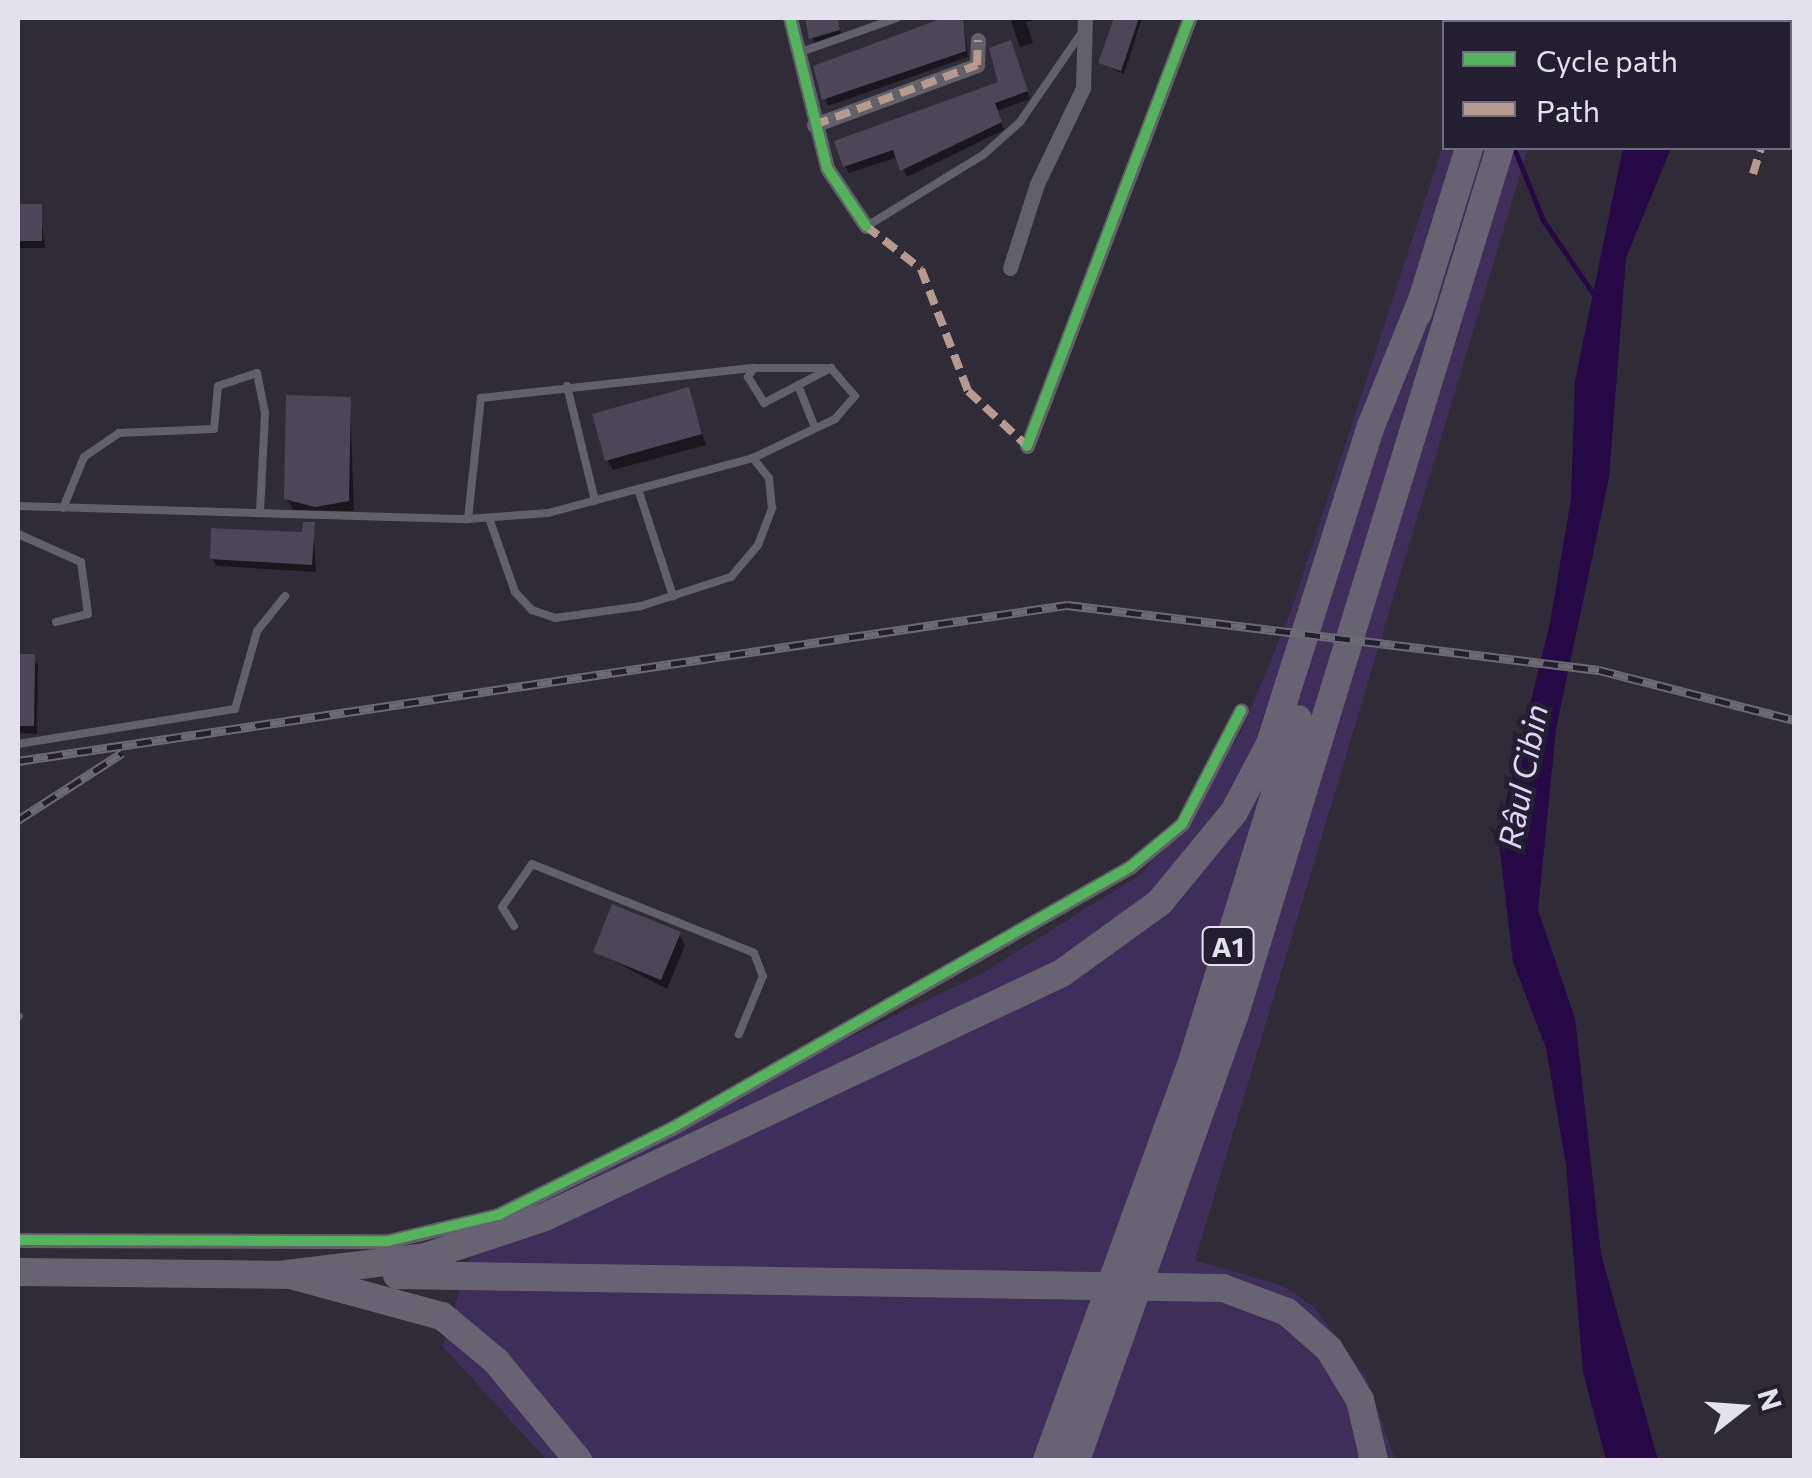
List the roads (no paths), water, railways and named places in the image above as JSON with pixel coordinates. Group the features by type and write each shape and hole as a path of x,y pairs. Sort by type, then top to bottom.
{"highway":[{"name":"A1","path":"1361,557 1424,295 1468,150"},
{"name":"A1","path":"1076,1460 1132,1339 1177,1210 1361,557 1476,230 1499,150"},
{"path":"287,1274 425,1257 512,1232 1062,973 1148,912 1210,845 1322,686 1361,557"},
{"name":"A1","path":"1047,1460 1095,1336 1322,686"},
{"path":"18,1272 1223,1288 1286,1312 1329,1349 1360,1400 1374,1460"},
{"path":"287,1274 442,1316 496,1361 578,1460"},
{"path":"1091,1460 1132,1339"}],"street":[{"path":"790,18 814,125 843,201 866,226"},
{"path":"1028,446 1190,18"},
{"path":"1010,268 1036,184 1084,88 1085,23"},
{"path":"814,125 977,65 978,40"},
{"path":"18,1240 388,1240 498,1214 672,1128 1130,866 1182,824 1241,710"}],"lane":[{"path":"796,54 897,18"},
{"path":"866,226 984,155 1020,122 1085,23"},
{"path":"754,368 748,376 764,403 832,368"},
{"path":"18,506 468,520 489,518 595,500 754,458 852,408 847,378 832,368 754,368 502,394 474,407 468,520"},
{"path":"63,508 96,449 119,434 214,429 218,386 256,373 265,414 260,514"},
{"path":"567,386 595,500"},
{"path":"798,386 816,428"},
{"path":"489,518 514,592 532,610 555,618 673,596 731,577 758,545 772,508 754,458"},
{"path":"638,489 673,596"},
{"path":"18,534 81,562 88,614 56,622"},
{"path":"18,744 235,708 256,632 285,596"},
{"path":"514,926 502,907 532,864 754,953 762,976 739,1034"}],"water":[{"name":"Râul Cibin","path":"1623,150 1670,150 1626,258 1609,478 1556,729 1538,910 1575,1018 1601,1254 1658,1460 1606,1460 1583,1372 1566,1165 1546,1048 1513,962 1498,835 1550,623 1571,499 1575,381"}],"waterway":[{"path":"1515,150 1543,220 1596,298"}],"railway":[{"path":"18,761 1067,605 1599,670 1794,720"},
{"path":"18,820 122,753"}]}
